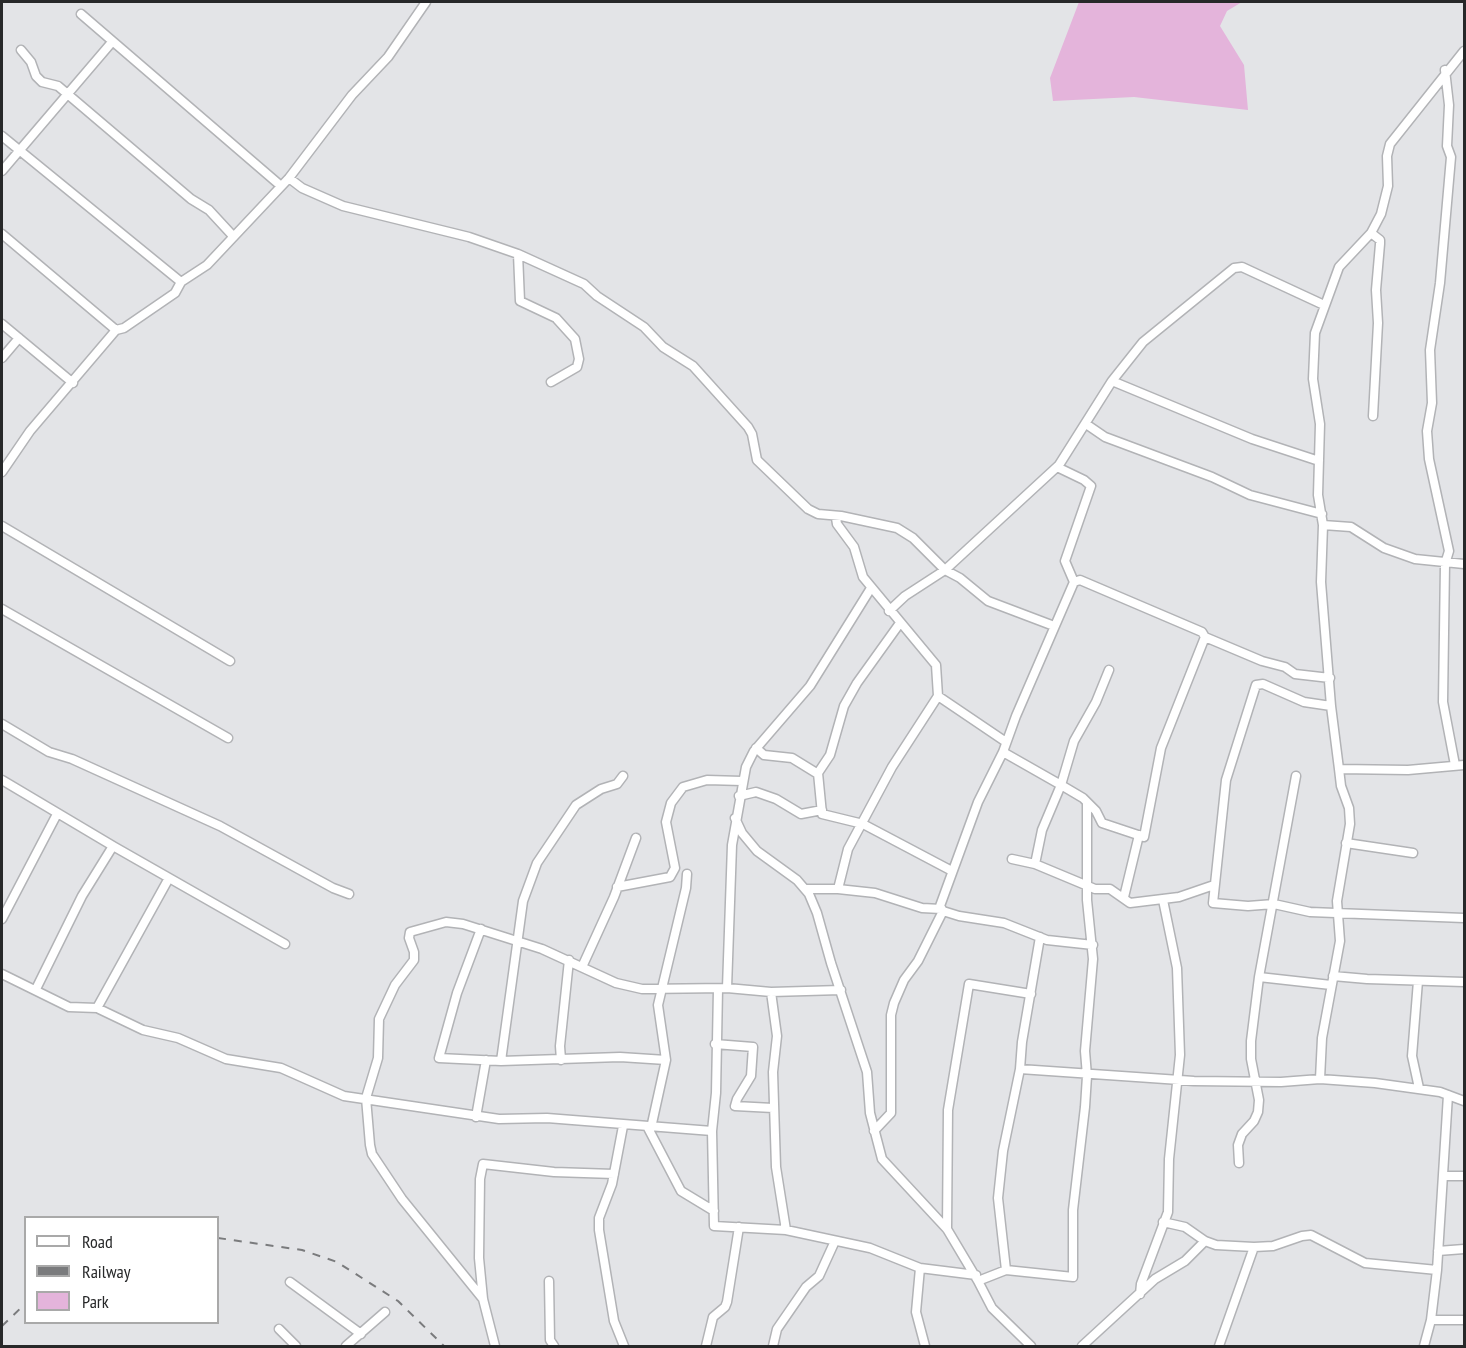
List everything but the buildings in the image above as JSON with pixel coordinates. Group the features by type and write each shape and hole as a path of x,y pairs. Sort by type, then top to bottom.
{"street":[{"path":"2,472 5,461 116,330 124,328 175,293 181,282 207,265 289,178 352,96 388,57 426,2"},
{"path":"81,14 281,186"},
{"path":"2,171 112,42"},
{"path":"21,50 42,82 58,86 191,199 208,210 233,236"},
{"path":"1320,1079 1322,1038 1341,941 1337,901 1350,824 1349,808 1341,786 1331,705 1321,582 1323,525 1318,495 1320,424 1313,380 1312,346 1324,305 1340,267 1371,233 1386,198 1387,150 1445,71 1464,51"},
{"path":"1339,769 1408,770 1460,765 1443,702 1445,564 1449,550 1429,459 1426,431 1432,397 1430,350 1450,166 1447,146 1449,105 1445,71"},
{"path":"2,136 181,282"},
{"path":"289,178 302,188 343,206 469,237 518,254 584,284 597,296 644,327 663,346 693,366 748,427 752,434 757,460 808,509 819,514 836,518 841,516 905,532 945,570 960,578 988,601 1054,626"},
{"path":"1371,233 1380,240 1376,290 1378,323 1373,416"},
{"path":"2,234 116,330"},
{"path":"518,254 520,301 556,318 575,339 579,359 577,367 551,382"},
{"path":"889,611 905,596 945,570 1057,467 1112,381 1143,342 1238,266 1324,305"},
{"path":"2,324 73,383"},
{"path":"2,358 19,338"},
{"path":"1112,381 1232,431 1319,461"},
{"path":"1086,424 1104,436 1212,477 1251,495 1322,514"},
{"path":"1057,467 1084,480 1091,486 1065,561 1074,582"},
{"path":"836,518 837,524 854,547 863,577 889,611 926,650 936,665 938,696 892,767 848,849 838,889"},
{"path":"1323,525 1343,525 1384,548 1415,559 1445,564 1464,564"},
{"path":"2,526 230,661"},
{"path":"874,1131 891,1113 891,1015 894,1003 904,980 918,961 942,910 952,871 978,802 1003,752 1074,582 1080,580 1202,632 1205,637 1262,661 1285,667 1295,674 1330,678"},
{"path":"871,588 810,686 756,748 742,781 735,818 723,989 716,1044 716,1093 712,1131 714,1226 786,1230 888,1253 920,1268 977,1278 1006,1270 1073,1277 1073,1210 1087,1076 1085,1051 1093,945 1088,912 1088,804"},
{"path":"2,609 228,738"},
{"path":"900,623 857,683 844,706 830,755 818,773 822,814 863,824 952,871"},
{"path":"1003,752 1083,798 1096,811 1102,823 1144,837 1161,748 1205,637"},
{"path":"1035,864 1042,830 1061,785 1074,741 1096,702 1109,669"},
{"path":"1331,705 1304,702 1263,684 1256,685 1226,780 1213,903 1216,905 1274,904 1310,912 1464,918"},
{"path":"938,696 1006,742"},
{"path":"2,724 49,752 72,759 220,826 349,894"},
{"path":"756,748 764,755 792,758 819,775 818,773"},
{"path":"501,1061 523,901 537,863 576,805 601,789 617,784 623,776"},
{"path":"1239,1163 1238,1145 1242,1134 1258,1113 1259,1100 1251,1041 1259,977 1296,776"},
{"path":"617,887 669,877 675,868 666,822 671,803 683,787 707,780 742,781"},
{"path":"3,783 285,944"},
{"path":"739,796 756,792 776,799 801,814 822,810"},
{"path":"2,919 57,814"},
{"path":"735,818 742,833 757,851 797,880 818,913 867,1072 874,1131 882,1159 947,1228 992,1308 1030,1347"},
{"path":"1124,897 1139,835"},
{"path":"582,967 636,838"},
{"path":"1346,843 1413,853"},
{"path":"36,989 82,896 113,846"},
{"path":"1012,859 1035,864 1095,889 1110,889 1130,903 1163,900 1214,885"},
{"path":"687,874 658,1005 666,1059 649,1128 681,1191 714,1211"},
{"path":"97,1008 169,878"},
{"path":"805,890 838,889 875,893 922,908 1004,923 1041,937 1070,944 1093,945"},
{"path":"1140,1294 1141,1284 1168,1212 1181,1016 1177,968 1163,900"},
{"path":"483,1299 415,1217 372,1154 365,1116 366,1098 378,1058 379,1020 395,985 414,960 409,938 410,932 446,922 481,929 569,960 629,986 771,992 841,990"},
{"path":"481,929 457,993 439,1058 501,1061 666,1059"},
{"path":"1006,1270 998,1198 1003,1151 1020,1069 1041,937"},
{"path":"561,1060 561,1035 569,960"},
{"path":"2,974 69,1007 97,1008 143,1030 178,1038 226,1059 281,1068 344,1096 476,1117 547,1118 623,1126 712,1131"},
{"path":"1259,977 1464,982"},
{"path":"1418,981 1413,1056 1419,1088"},
{"path":"947,1228 948,1110 969,984 1031,994"},
{"path":"771,992 777,1036 773,1107 778,1189 786,1230"},
{"path":"716,1044 753,1047 751,1077 735,1106 773,1107"},
{"path":"476,1117 486,1060"},
{"path":"1020,1069 1087,1076 1177,1080 1298,1082 1320,1079 1419,1088 1464,1101"},
{"path":"1424,1347 1431,1320 1437,1270 1448,1095"},
{"path":"623,1126 614,1174 603,1204 599,1230 614,1321 624,1347"},
{"path":"495,1347 483,1299 479,1258 480,1179 483,1164 554,1172 614,1174"},
{"path":"1444,1176 1464,1176"},
{"path":"1163,1222 1185,1227 1205,1241 1216,1245 1273,1246 1302,1236 1311,1236 1365,1263 1437,1270"},
{"path":"706,1347 713,1317 725,1307 727,1302 739,1227"},
{"path":"773,1347 777,1329 806,1287 819,1276 835,1241"},
{"path":"1082,1347 1155,1279 1185,1262 1205,1241"},
{"path":"1219,1347 1254,1247"},
{"path":"1438,1251 1464,1249"},
{"path":"920,1268 916,1312 926,1347"},
{"path":"549,1281 550,1341 554,1347"},
{"path":"290,1282 361,1334"},
{"path":"346,1347 385,1312"},
{"path":"1431,1320 1464,1320"},
{"path":"279,1329 296,1347"}],"green space":[{"path":"1079,2 1242,2 1227,11 1220,26 1244,65 1248,110 1134,97 1053,101 1050,78"}],"railway":[{"path":"219,1238 302,1250 337,1262 398,1301 444,1346"},
{"path":"2,1326 24,1305"}]}
